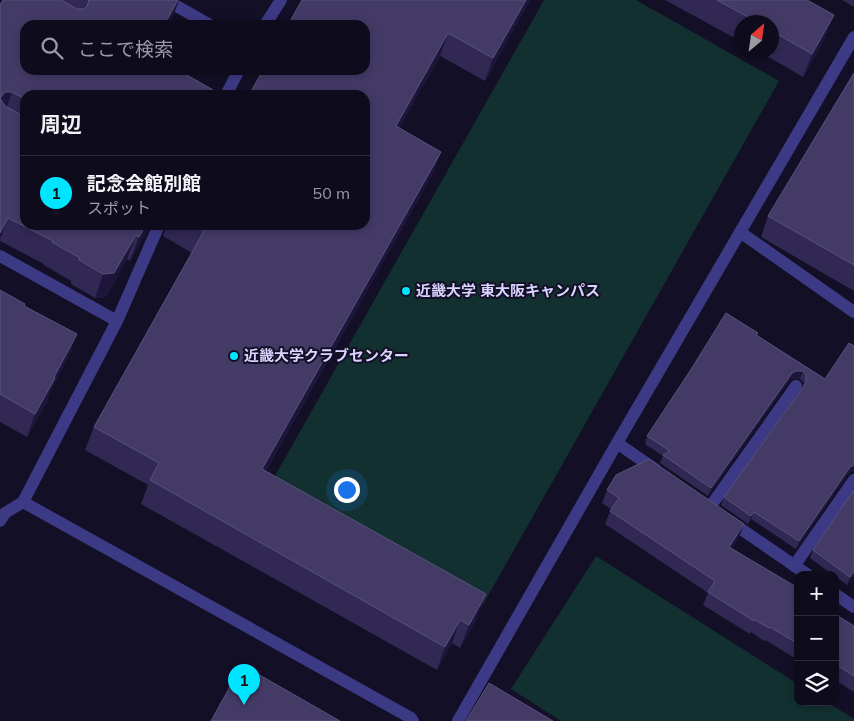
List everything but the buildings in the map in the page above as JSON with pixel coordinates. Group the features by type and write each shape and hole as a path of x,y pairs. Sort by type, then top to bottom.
{"street":[{"path":"166,0 201,20"},
{"path":"268,20 281,0"},
{"path":"458,721 617,443 854,38"},
{"path":"229,90 237,75"},
{"path":"2,515 23,502 117,321 157,230"},
{"path":"740,232 854,312"},
{"path":"0,256 117,321"},
{"path":"796,386 706,505 802,571"},
{"path":"617,443 663,475"},
{"path":"794,566 854,480"},
{"path":"23,502 411,718 413,721"},
{"path":"839,597 854,607"}],"green space":[{"path":"544,0 636,0 734,56 734,60 742,60 779,81 480,610 267,490"},
{"path":"596,556 794,681 794,706 833,706 854,719 854,721 561,721 511,689"}],"place":[{"name":"近畿大学 東大阪キャンパス","path":"406,291"},
{"name":"近畿大学クラブセンター","path":"234,356"},
{"name":"記念会館別館","path":"244,705"}]}
